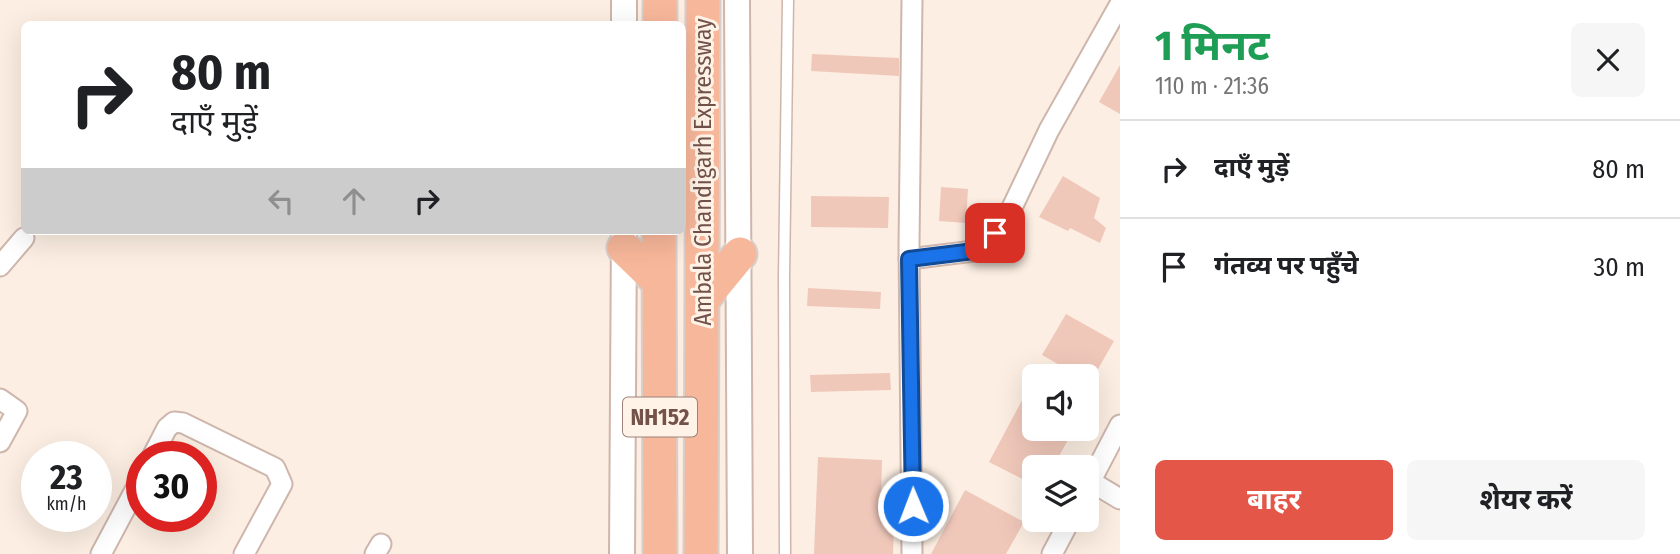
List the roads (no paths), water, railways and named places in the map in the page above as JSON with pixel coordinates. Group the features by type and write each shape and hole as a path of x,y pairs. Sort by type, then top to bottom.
{"highway":[{"name":"Ambala Chandigarh Expressway","path":"660,0 660,21"},
{"name":"Ambala Chandigarh Expressway","path":"701,554 704,0"},
{"name":"Ambala Chandigarh Expressway","path":"659,235 660,554"},
{"path":"624,239 658,281"},
{"path":"703,299 740,254"}],"street":[{"path":"624,0 624,21"},
{"path":"737,0 740,554"},
{"path":"912,0 909,259 912,554"},
{"path":"909,259 982,250 1008,216 1049,130 1120,4"},
{"path":"0,266 24,238"},
{"path":"622,554 624,239"},
{"path":"0,399 17,411 0,442"},
{"path":"160,441 167,428 174,422 183,423 275,468 282,484 244,554"},
{"path":"1099,464 1120,425"},
{"path":"1099,489 1120,499"},
{"path":"101,554 126,507"},
{"path":"1052,554 1064,532"}],"lane":[{"path":"785,554 784,275 788,0"}]}
